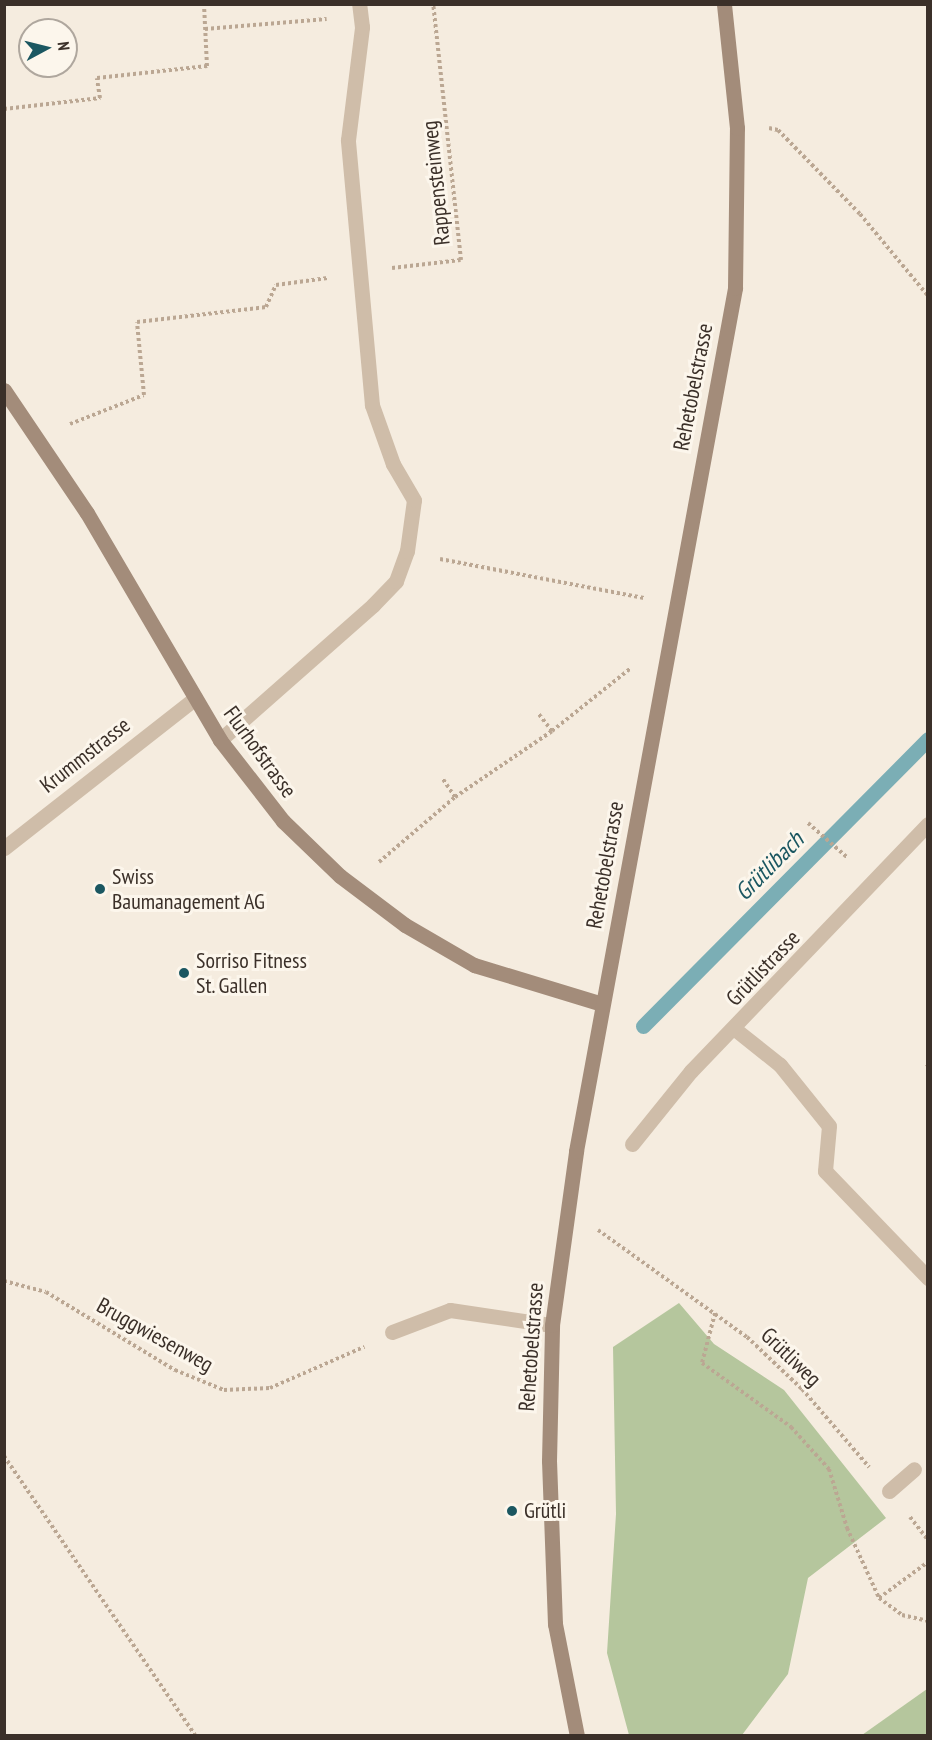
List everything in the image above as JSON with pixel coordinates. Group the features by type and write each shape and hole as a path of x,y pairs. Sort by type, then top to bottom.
{"street":[{"path":"220,740 373,605 396,581 407,551 414,500 393,464 372,405 363,272 348,140 362,27 359,4"},
{"name":"Rehetobelstrasse","path":"577,1736 555,1624 549,1461 552,1325 602,1004 735,288 737,128 724,4"},
{"name":"Flurhofstrasse","path":"4,390 87,513 220,740 283,821 340,876 405,925 474,965 602,1004"},
{"name":"Krummstrasse","path":"4,848 195,698"},
{"name":"Grütlistrasse","path":"632,1144 691,1071 736,1029 927,824"},
{"path":"736,1029 780,1065 829,1126 825,1171 927,1278"},
{"path":"392,1332 450,1310 552,1325"},
{"path":"890,1491 914,1469"}],"path":[{"path":"4,109 100,98 97,78 207,66 204,4"},
{"name":"Rappensteinweg","path":"363,272 461,260 433,4"},
{"path":"205,29 301,21"},
{"path":"764,128 786,138 927,296"},
{"path":"70,424 144,395 137,322 266,307 276,285 315,280"},
{"path":"441,559 645,598"},
{"path":"379,862 455,797 552,731 635,665"},
{"path":"538,713 552,731"},
{"path":"442,778 455,797"},
{"path":"808,823 852,861"},
{"name":"Grütliweg","path":"600,1231 715,1313 802,1389 890,1491 927,1540"},
{"name":"Bruggwiesenweg","path":"4,1281 46,1292 175,1370 224,1390 270,1388 322,1369 392,1332"},
{"path":"715,1313 702,1363 791,1426 829,1468 847,1528 879,1598 902,1615 927,1621"},
{"path":"4,1456 196,1736"},
{"path":"879,1598 927,1562"}],"green space":[{"path":"679,1303 714,1344 784,1390 886,1518 808,1578 788,1674 742,1735 629,1735 607,1653 616,1514 613,1347"},
{"path":"927,1689 927,1735 862,1735"}],"waterway":[{"name":"Grütlibach","path":"643,1026 928,739"}],"place":[{"name":"Swiss Baumanagement AG","path":"100,889"},
{"name":"Sorriso Fitness St. Gallen","path":"184,973"},
{"name":"Grütli","path":"512,1511"}]}
